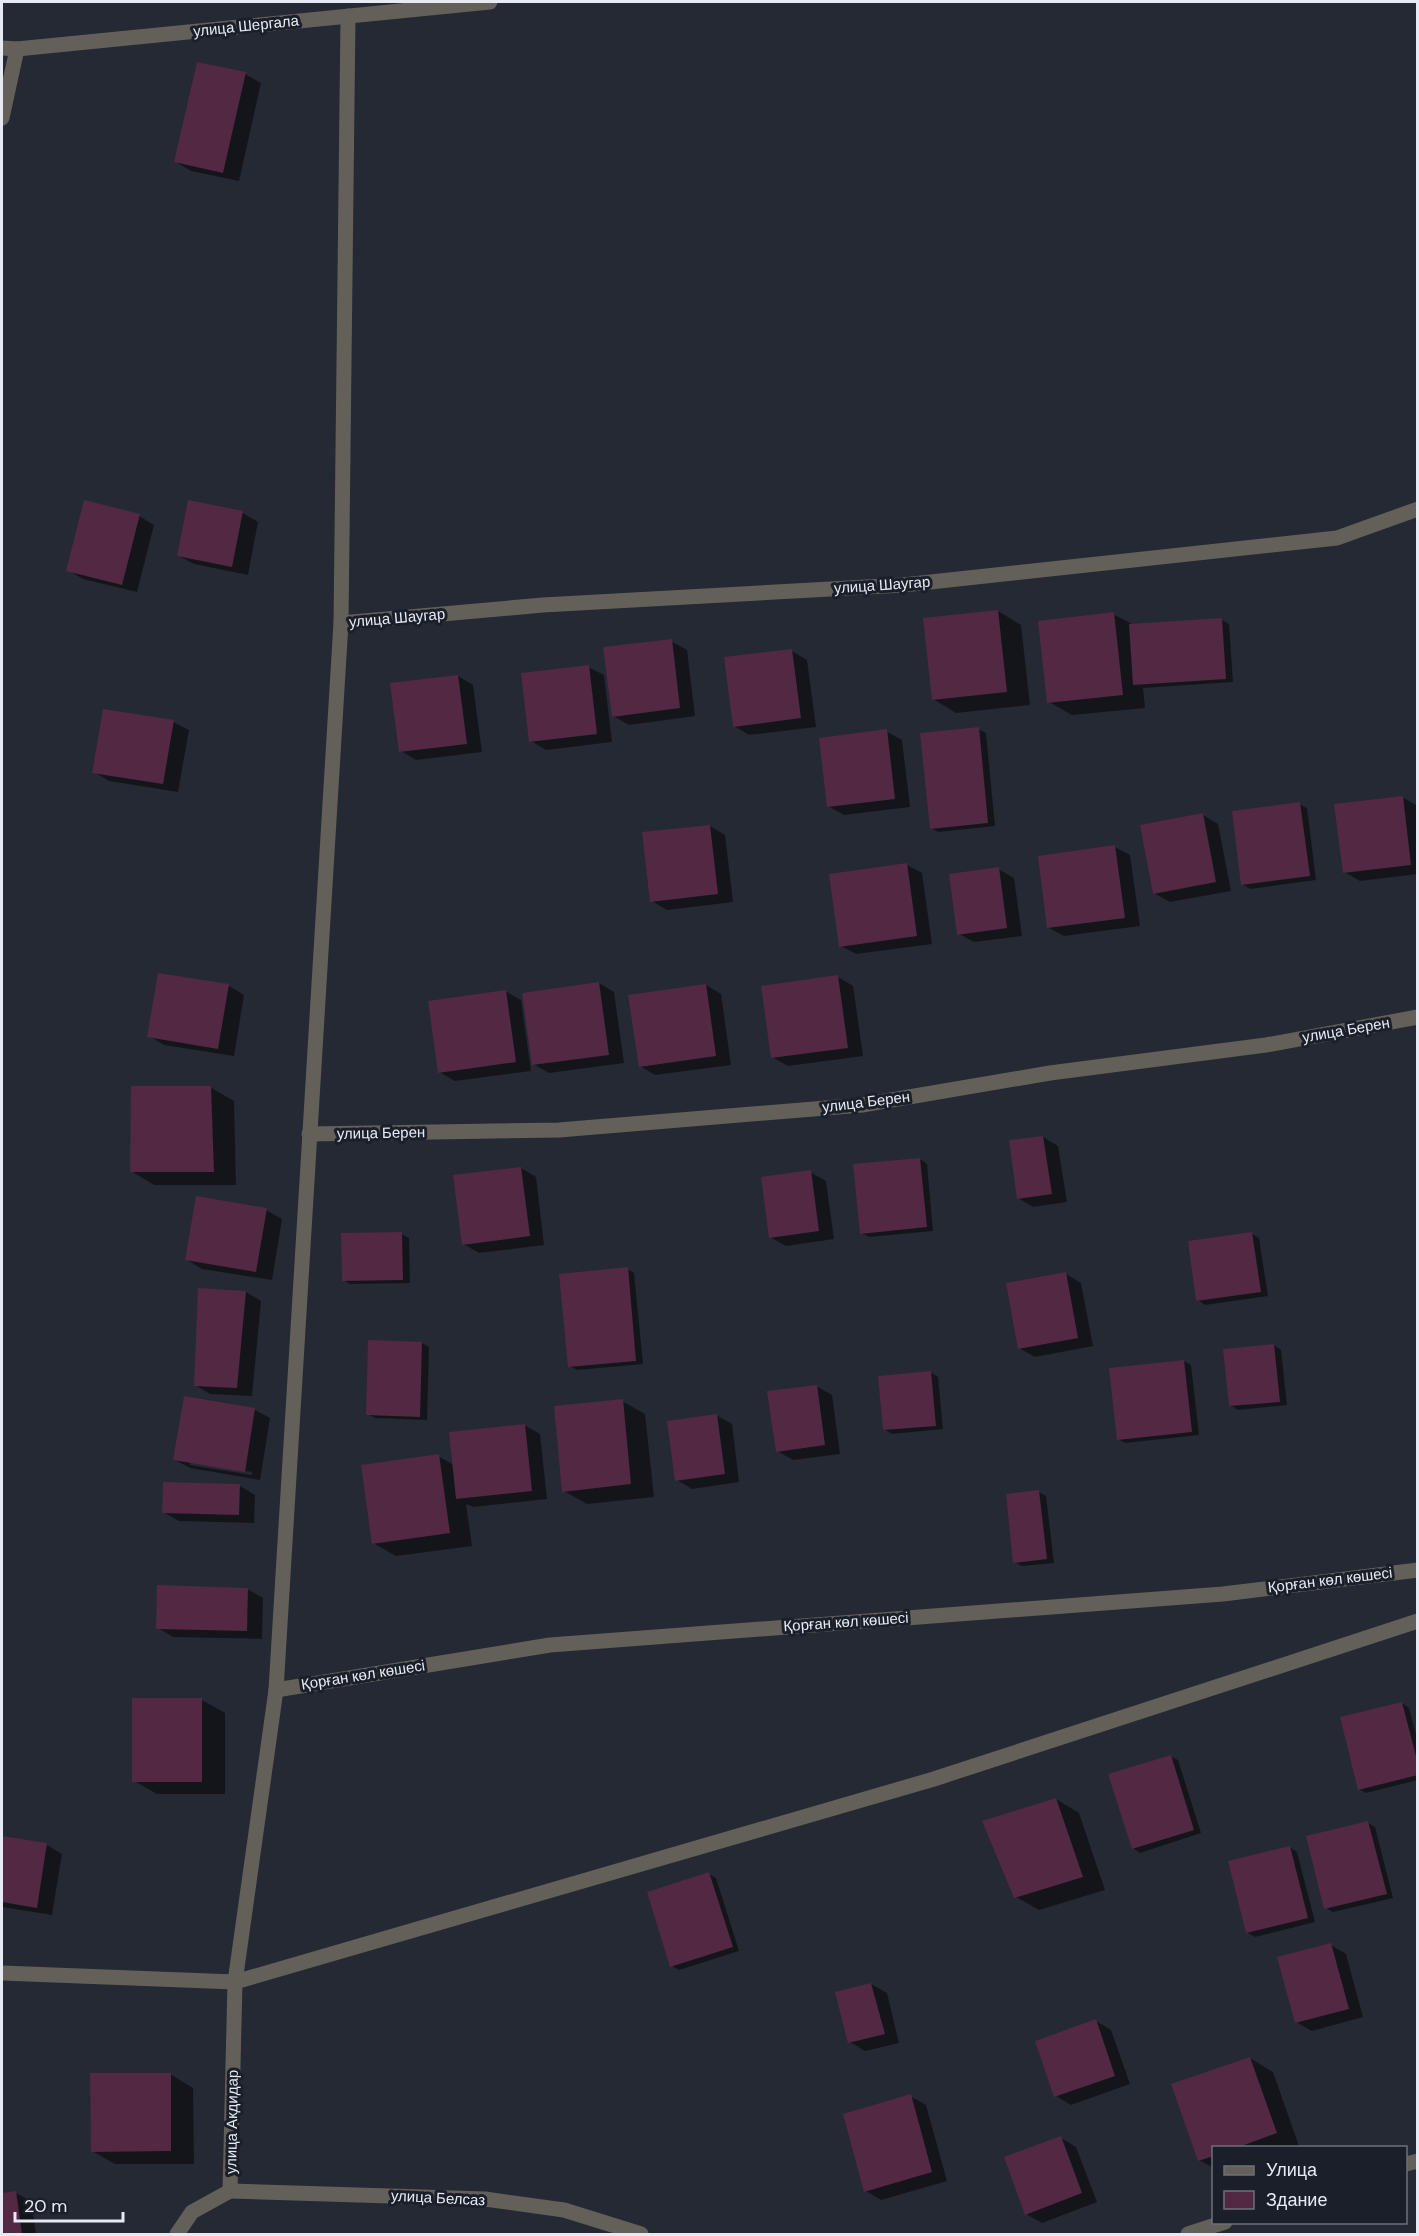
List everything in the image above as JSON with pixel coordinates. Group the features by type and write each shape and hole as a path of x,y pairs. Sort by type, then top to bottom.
{"street":[{"name":"улица Шергала","path":"9,48 490,2"},
{"name":"улица Акдидар","path":"177,2235 192,2212 230,2191 235,1982 276,1690 341,623 348,16"},
{"path":"2,118 9,48"},
{"name":"улица Шаугар","path":"341,623 543,605 903,585 1337,538 1418,509"},
{"name":"улица Берен","path":"309,1134 559,1130 862,1105 1050,1073 1266,1045 1418,1017"},
{"name":"Қорған көл көшесі","path":"276,1690 550,1645 1223,1594 1418,1569"},
{"path":"2,1973 235,1982 934,1779 1418,1621"},
{"name":"улица Белсаз","path":"230,2191 485,2199 564,2210 641,2235"},
{"path":"1188,2235 1222,2224"}],"building":[{"path":"197,62 246,72 223,173 174,162"},
{"path":"84,500 140,514 122,585 66,571"},
{"path":"188,500 243,511 232,567 177,556"},
{"path":"998,610 1007,692 932,700 923,618"},
{"path":"1114,612 1123,695 1047,703 1038,621"},
{"path":"1222,618 1226,679 1133,685 1129,624"},
{"path":"672,639 680,708 612,717 603,647"},
{"path":"792,649 801,718 733,727 724,657"},
{"path":"589,665 597,734 529,742 521,673"},
{"path":"458,675 467,744 399,752 390,683"},
{"path":"103,709 174,720 163,784 92,773"},
{"path":"979,727 988,823 930,829 920,733"},
{"path":"887,729 895,799 827,807 819,738"},
{"path":"1403,796 1411,865 1343,873 1334,804"},
{"path":"1300,802 1310,876 1241,885 1232,811"},
{"path":"1203,813 1216,882 1153,894 1140,825"},
{"path":"710,825 718,894 650,902 642,832"},
{"path":"1115,845 1125,918 1047,928 1038,856"},
{"path":"907,863 917,936 839,947 829,874"},
{"path":"999,867 1007,928 957,935 949,874"},
{"path":"158,973 229,984 218,1049 147,1037"},
{"path":"838,975 848,1048 771,1058 761,986"},
{"path":"599,982 609,1055 532,1065 522,993"},
{"path":"706,984 716,1056 639,1067 628,995"},
{"path":"506,990 516,1062 438,1073 428,1001"},
{"path":"131,1086 211,1086 214,1172 130,1172"},
{"path":"1043,1136 1052,1194 1017,1199 1009,1140"},
{"path":"920,1158 927,1227 860,1234 853,1164"},
{"path":"521,1167 530,1236 462,1245 453,1175"},
{"path":"811,1170 819,1231 769,1238 761,1177"},
{"path":"196,1196 267,1208 256,1272 185,1260"},
{"path":"402,1232 403,1280 342,1281 341,1233"},
{"path":"1252,1232 1261,1292 1196,1301 1188,1241"},
{"path":"628,1267 636,1361 568,1367 559,1274"},
{"path":"1066,1272 1078,1338 1018,1349 1006,1283"},
{"path":"198,1288 246,1291 237,1388 194,1386"},
{"path":"368,1340 422,1342 420,1417 366,1415"},
{"path":"1274,1344 1280,1402 1229,1406 1223,1349"},
{"path":"1184,1360 1192,1432 1117,1440 1109,1368"},
{"path":"931,1371 936,1426 883,1430 878,1376"},
{"path":"817,1385 825,1445 776,1452 767,1391"},
{"path":"184,1396 255,1408 245,1472 173,1460"},
{"path":"623,1399 631,1484 562,1492 554,1406"},
{"path":"717,1414 725,1474 675,1481 667,1421"},
{"path":"525,1424 532,1491 456,1499 449,1432"},
{"path":"439,1454 450,1533 372,1544 361,1465"},
{"path":"163,1482 240,1484 239,1515 162,1513"},
{"path":"1039,1490 1047,1559 1013,1563 1006,1494"},
{"path":"157,1585 248,1588 247,1631 156,1629"},
{"path":"132,1698 202,1698 202,1782 132,1782"},
{"path":"1402,1702 1418,1764 1418,1775 1358,1790 1340,1717"},
{"path":"1171,1755 1194,1830 1132,1849 1108,1774"},
{"path":"1056,1798 1083,1877 1014,1898 982,1821"},
{"path":"1368,1821 1387,1894 1324,1909 1306,1836"},
{"path":"2,1836 47,1843 37,1908 2,1902"},
{"path":"1290,1846 1308,1918 1246,1933 1228,1861"},
{"path":"709,1872 733,1947 670,1967 647,1892"},
{"path":"1331,1943 1349,2009 1295,2023 1277,1957"},
{"path":"871,1983 885,2034 848,2043 835,1992"},
{"path":"1096,2019 1115,2076 1054,2097 1035,2041"},
{"path":"1250,2057 1277,2133 1241,2146 1212,2146 1212,2157 1198,2161 1171,2084"},
{"path":"90,2073 171,2073 171,2151 91,2152"},
{"path":"911,2094 932,2172 864,2192 843,2114"},
{"path":"1061,2136 1082,2193 1025,2215 1004,2157"},
{"path":"16,2191 22,2234 2,2234 2,2193"}]}
